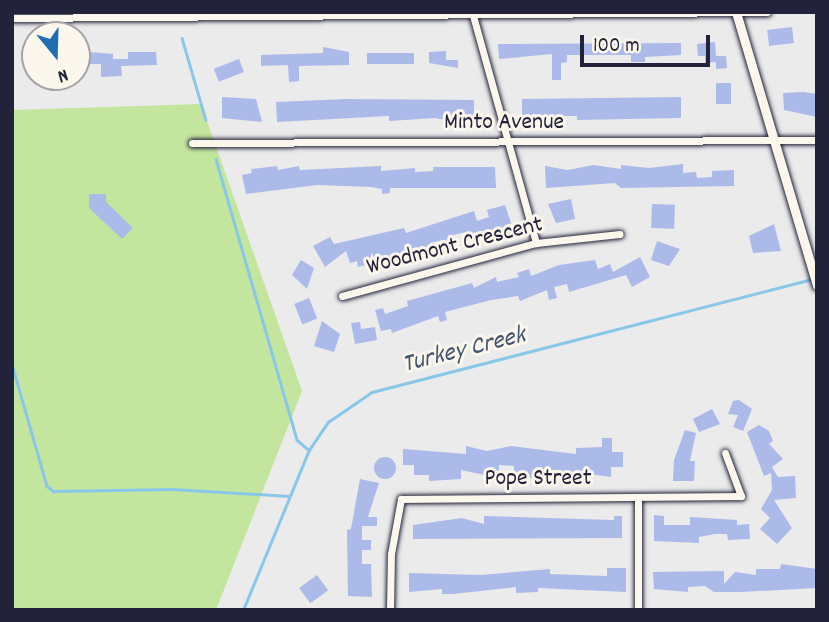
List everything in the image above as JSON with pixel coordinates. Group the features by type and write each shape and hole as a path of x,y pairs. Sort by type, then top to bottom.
{"street":[{"path":"12,18 767,12"},
{"path":"736,13 777,141 817,285"},
{"path":"473,15 536,243"},
{"name":"Minto Avenue","path":"192,143 508,144 817,140"},
{"name":"Woodmont Crescent","path":"342,296 536,243 620,234"},
{"name":"Pope Street","path":"390,610 391,554 401,499 741,496 725,453"},
{"path":"638,499 638,610"}],"green space":[{"path":"201,104 302,391 216,610 12,610 12,110"}],"building":[{"path":"792,27 794,43 769,46 767,30"},
{"path":"715,42 716,56 726,56 727,68 716,69 716,62 705,63 705,56 698,56 697,44"},
{"path":"681,43 681,55 645,57 645,62 631,62 631,55 567,55 567,62 561,63 561,80 552,80 552,54 499,59 498,44"},
{"path":"323,47 349,52 349,65 299,66 299,81 289,82 288,65 261,66 261,55 323,53"},
{"path":"446,51 446,60 458,60 458,68 429,63 429,52"},
{"path":"91,52 113,54 113,59 128,59 128,52 156,52 157,65 121,66 122,76 101,77 101,64 91,64"},
{"path":"367,53 414,53 414,64 367,64"},
{"path":"239,59 244,72 219,82 214,69"},
{"path":"716,83 731,83 731,104 716,104"},
{"path":"783,93 817,94 817,117 784,110"},
{"path":"222,97 256,99 262,122 222,118"},
{"path":"681,97 681,118 577,120 577,116 564,116 564,123 553,123 529,121 530,116 522,116 522,99"},
{"path":"346,99 474,100 474,117 456,122 435,118 389,121 389,116 277,122 276,102"},
{"path":"683,164 683,173 696,172 697,178 712,177 712,171 734,170 734,186 621,188 615,183 546,188 545,166 568,170 593,165 621,169 621,165 649,168"},
{"path":"277,166 278,170 299,166 300,170 381,166 381,171 415,168 415,172 433,171 433,167 495,167 496,188 390,188 390,193 382,194 382,189 371,187 317,185 246,194 242,175 252,173 251,169"},
{"path":"89,194 106,194 106,202 133,228 122,239 89,208"},
{"path":"571,199 575,219 556,223 548,204"},
{"path":"652,204 675,205 674,229 651,228"},
{"path":"505,205 511,223 503,228 474,237 466,232 453,235 455,241 444,244 443,240 430,243 432,248 358,267 357,261 350,263 346,251 325,267 313,246 330,237 334,244 404,228 406,233 474,211 477,221 489,217 487,210"},
{"path":"774,224 781,251 753,253 749,236"},
{"path":"657,241 680,249 669,266 651,260"},
{"path":"640,257 650,277 632,287 626,275 569,292 567,284 554,287 557,298 549,300 547,290 520,301 518,296 491,300 445,312 447,320 440,322 438,316 392,333 391,329 381,331 375,310 383,308 385,314 408,306 407,301 472,283 474,288 496,277 497,282 519,277 517,273 529,269 531,276 559,265 595,260 598,269 610,264 613,272"},
{"path":"301,260 314,268 307,289 292,275"},
{"path":"309,298 317,318 302,324 294,304"},
{"path":"322,321 340,334 334,352 314,346"},
{"path":"360,322 361,329 375,327 377,340 355,344 351,323"},
{"path":"739,400 752,409 743,431 733,427 738,415 728,414 733,401"},
{"path":"712,409 720,424 699,432 693,419"},
{"path":"759,425 769,431 773,441 769,444 783,459 772,467 778,477 795,476 796,498 774,500 792,528 777,544 760,529 770,518 761,509 772,490 771,473 764,476 747,432"},
{"path":"685,430 696,433 690,461 695,461 694,481 673,481 674,460"},
{"path":"602,438 612,438 612,452 623,452 623,467 611,467 611,477 574,472 574,477 564,477 564,472 537,470 537,478 514,477 514,466 499,465 499,478 461,470 461,479 429,481 429,475 414,475 414,465 403,465 403,449 466,454 466,446 487,451 511,446 576,454 576,448 602,447"},
{"path":"385,457 393,460 396,468 393,476 385,479 377,476 374,468 377,460"},
{"path":"360,479 379,483 368,517 377,517 377,526 362,526 362,540 371,540 371,550 362,550 362,564 371,564 372,597 348,596 347,530 351,529"},
{"path":"654,515 664,516 664,525 690,525 690,517 737,520 737,525 749,524 750,539 728,540 727,534 715,534 699,537 699,543 654,541"},
{"path":"484,516 614,520 614,516 622,516 622,538 413,539 413,525 462,518 484,524"},
{"path":"781,564 817,569 817,588 741,592 714,592 705,586 688,587 688,592 654,589 653,572 724,571 724,584 735,572 756,575 756,569 780,569"},
{"path":"607,568 626,568 626,592 538,588 538,592 516,593 516,587 453,594 442,594 442,589 409,592 409,573 480,575 550,569 550,574 607,576"},
{"path":"317,575 328,590 310,603 299,588"}],"waterway":[{"path":"182,38 206,120"},
{"path":"216,159 297,440 309,450"},
{"name":"Turkey Creek","path":"243,610 309,450 328,422 372,392 812,279"},
{"path":"12,364 47,486 53,491 172,489 289,496"}]}
